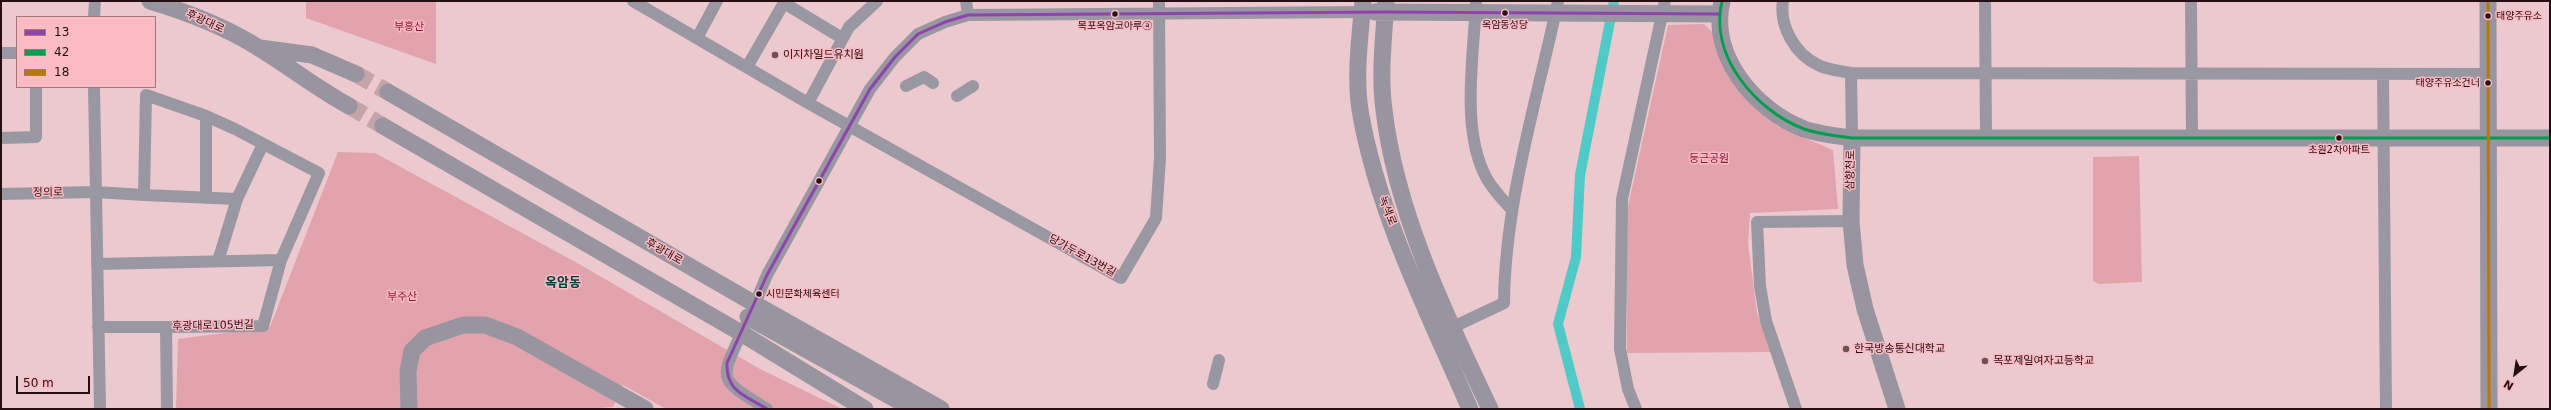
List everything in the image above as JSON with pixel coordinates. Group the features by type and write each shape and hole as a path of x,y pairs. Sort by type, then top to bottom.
{"street":[{"path":"94,16 95,1"},
{"name":"후광대로","path":"150,1 202,20 258,48 313,86 349,106"},
{"path":"634,1 647,5 697,38 848,126"},
{"path":"697,38 717,1"},
{"path":"808,103 842,38 866,9 877,1"},
{"path":"966,1 968,15"},
{"path":"1159,1 1159,15"},
{"path":"1783,1 1786,28 1801,52 1818,65 1851,73 2489,74"},
{"path":"1984,1 1986,138"},
{"path":"2191,1 2192,138"},
{"path":"2488,1 2489,409"},
{"path":"747,67 784,2 842,38"},
{"path":"767,409 733,388 726,377 727,363 752,311 767,275 848,126 870,89 895,57 918,34 945,22 968,15 1159,15 1362,6 1476,6 1559,10 1661,10 1720,8"},
{"name":"녹색로","path":"1362,6 1358,66 1360,115 1378,188 1410,270 1470,409"},
{"name":"녹색로","path":"1386,6 1382,60 1384,110 1399,184 1424,259 1451,328 1490,409"},
{"path":"1476,6 1471,117 1475,148 1487,178 1512,210"},
{"name":"삼향천로","path":"1720,8 1723,46 1741,80 1763,105 1804,129 1852,138 1851,221 1859,286 1897,409"},
{"path":"1451,328 1504,303 1506,253 1521,160 1559,10"},
{"path":"1636,409 1628,389 1620,349 1622,199 1661,10"},
{"name":"당가두로13번길","path":"848,126 1121,278 1156,218 1160,158 1159,15"},
{"name":"후광대로","path":"258,48 312,55 356,74"},
{"path":"1,53 16,53"},
{"path":"1851,73 1852,138 2550,138"},
{"path":"2383,75 2386,409"},
{"path":"906,86 924,77 933,83"},
{"path":"957,96 973,86"},
{"path":"1,138 36,137 36,88"},
{"path":"94,88 100,409"},
{"name":"후광대로","path":"388,92 913,409"},
{"name":"후광대로105번길","path":"98,327 263,326 281,260 319,173 206,116 146,95 144,194"},
{"path":"206,116 206,198"},
{"path":"383,126 741,333 865,409"},
{"path":"218,261 237,200 263,144"},
{"path":"96,192 237,200"},
{"name":"정의로","path":"1,194 96,192"},
{"path":"1796,409 1766,321 1760,286 1757,222 1851,221"},
{"path":"97,264 281,260"},
{"name":"후광대로","path":"752,311 941,409"},
{"path":"408,409 408,371 412,351 425,338 463,326 485,325 517,337 645,409"},
{"name":"후광대로105번길","path":"166,327 167,409"},
{"path":"741,333 767,342 852,384 897,409"},
{"path":"1213,384 1219,360"}],"green space":[{"name":"부흥산","path":"306,1 436,1 436,64 306,18"},
{"name":"둥근공원","path":"1704,24 1712,32 1729,78 1759,112 1791,132 1833,150 1838,209 1750,213 1748,243 1757,313 1772,352 1627,353 1627,211 1668,25"},
{"name":"부주산","path":"338,152 375,153 579,264 760,369 842,409 666,409 623,385 613,407 583,409 176,409 178,339 270,327"},
{"path":"2139,156 2142,282 2099,284 2093,281 2093,157"}],"waterway":[{"path":"1580,409 1558,324 1576,257 1580,175 1614,1"}],"tunnel":[{"path":"356,74 388,92"},
{"path":"349,106 383,126"}],"transit line":[{"name":"42","path":"1722,1 1720,22 1722,42 1729,61 1753,95 1769,109 1786,120 1804,129 1828,135 1852,138 2550,138"},
{"name":"18","path":"2488,1 2489,409"},
{"name":"13","path":"767,409 744,396 733,387 728,373 727,363 767,275 870,89 895,57 918,34 945,22 968,15 1385,12 1719,14"}],"place":[{"name":"옥암동성당","path":"1505,13"},
{"name":"목포옥암코아루ⓐ","path":"1115,14"},
{"name":"태양주유소","path":"2488,16"},
{"name":"이지차일드유치원","path":"775,55"},
{"name":"태양주유소건너","path":"2488,83"},
{"name":"초원2차아파트","path":"2339,138"},
{"name":"시민문화체육센터","path":"759,294"},
{"name":"한국방송통신대학교","path":"1846,349"},
{"name":"목포제일여자고등학교","path":"1985,361"}],"district":[{"name":"옥암동","path":"563,284"}]}
